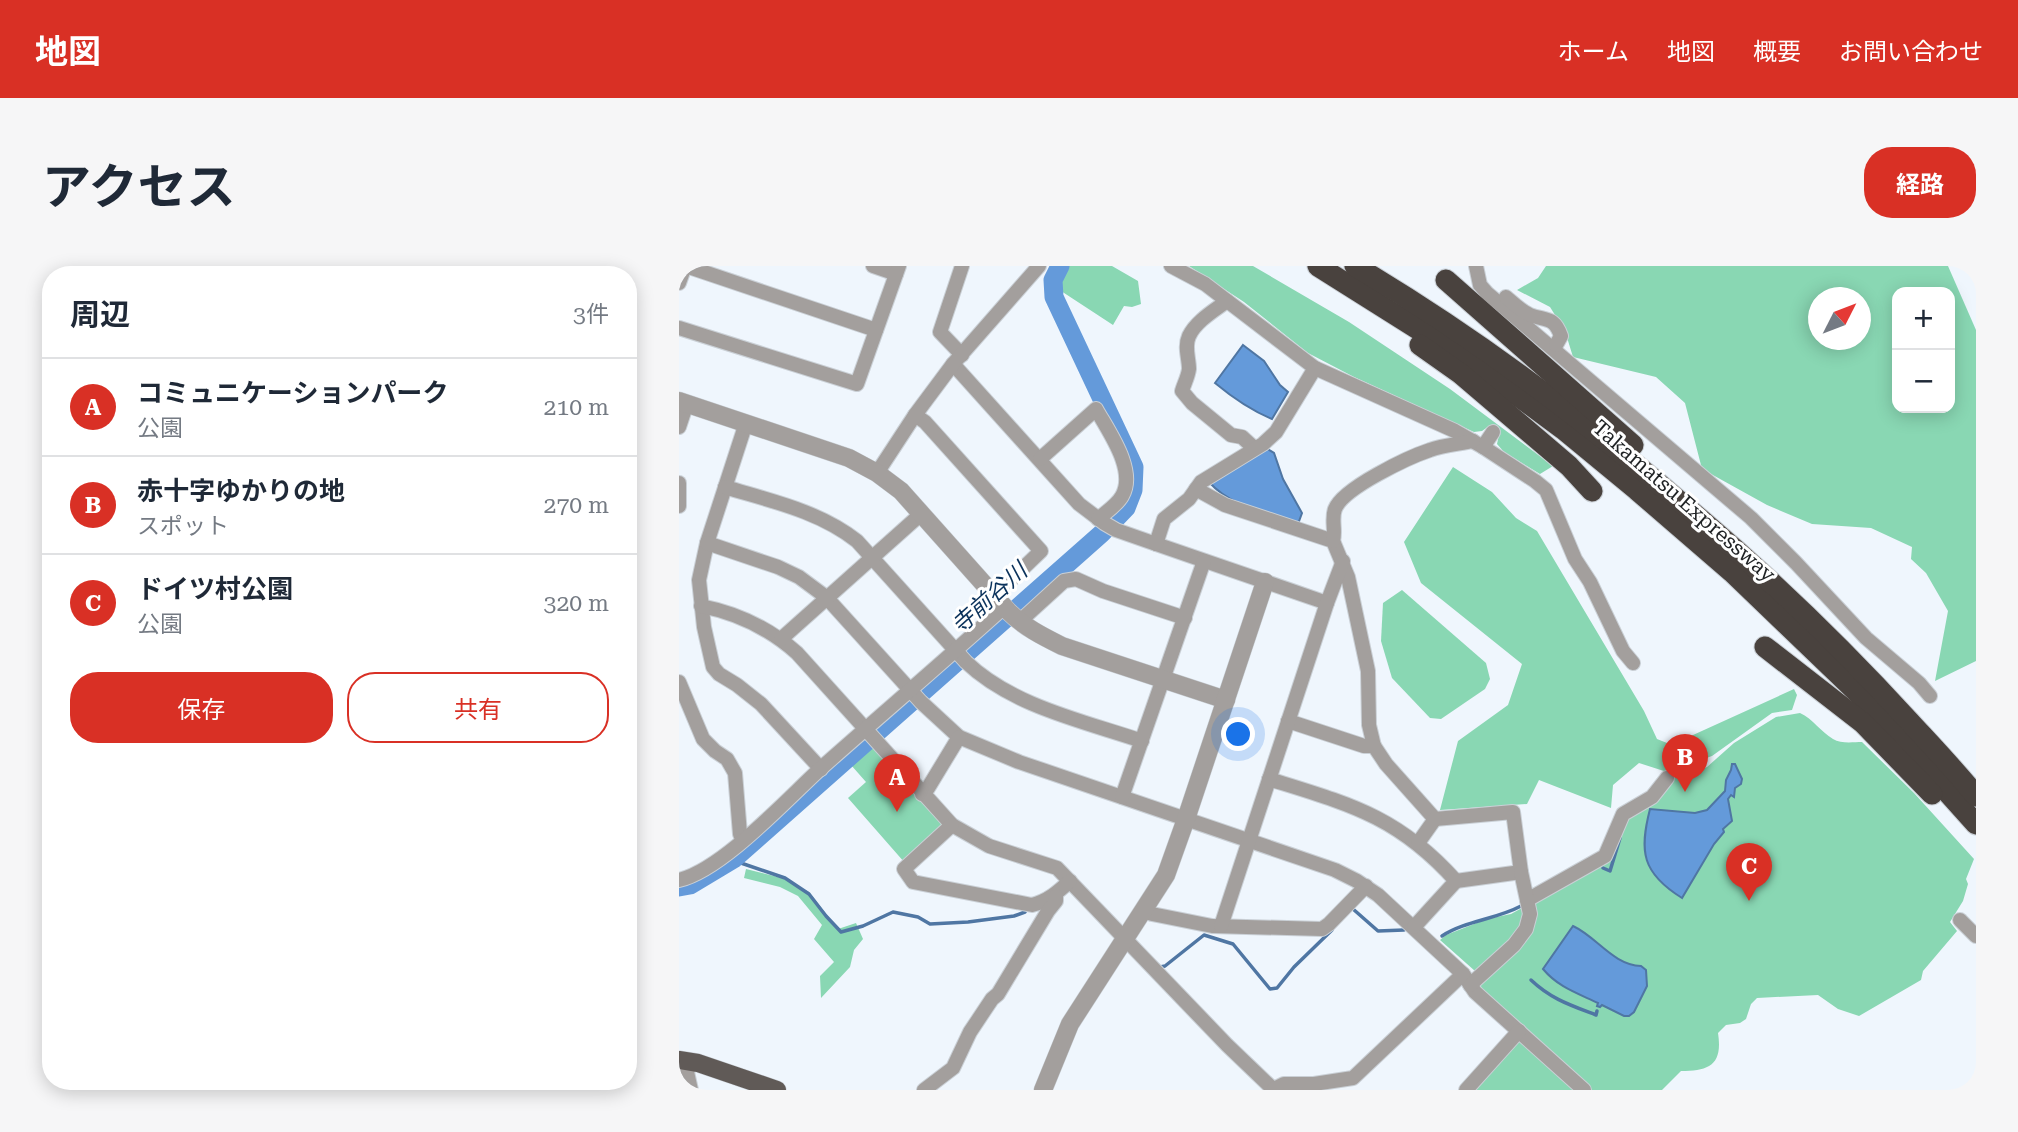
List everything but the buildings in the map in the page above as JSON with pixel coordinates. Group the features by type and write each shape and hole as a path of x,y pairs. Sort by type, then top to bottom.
{"highway":[{"path":"1317,266 1378,316 1461,374 1569,466 1591,491"},
{"name":"Takamatsu Expressway","path":"1317,266 1481,368 1563,429 1637,490 1732,572 1862,697 1976,824"},
{"name":"Takamatsu Expressway","path":"1355,266 1489,352 1648,474 1800,608 1874,683 1976,796"},
{"path":"1446,280 1700,504 1744,557"},
{"path":"1765,647 1863,723 1976,842"}],"main road":[{"path":"685,1061 777,1090"}],"street":[{"path":"679,283 685,266 876,330"},
{"path":"679,328 857,384 897,270 873,266"},
{"path":"962,266 940,332 958,359 1079,503 1106,524 1327,603"},
{"path":"877,473 915,415 958,359 1039,266"},
{"path":"1171,266 1205,284 1315,368 1430,419 1478,444 1546,490 1575,559 1590,582 1623,651 1633,663"},
{"path":"1476,271 1528,314 1553,321 1561,336 1556,345"},
{"path":"1476,271 1480,285 1487,293 1751,518 1867,638 1930,695"},
{"path":"1227,300 1196,326 1189,336 1186,349 1188,375 1182,391 1192,403 1231,435 1243,437 1254,448"},
{"path":"1156,544 1164,519 1189,499 1201,482 1263,444 1276,432 1315,368"},
{"path":"679,427 683,402 849,458 877,473 901,491 1008,611 1041,635 1062,646 1226,700"},
{"path":"1040,459 1096,409 1124,463 1126,475 1121,498 1106,524"},
{"path":"915,415 925,422 1041,551 1008,611"},
{"path":"746,423 707,543 699,580 703,627 713,667 761,704 821,769"},
{"path":"1435,819 1386,764 1374,746 1369,724 1368,671 1348,577 1333,541 1335,509 1349,492 1363,482 1431,449 1478,444 1493,432"},
{"path":"679,484 679,506"},
{"path":"725,486 820,517 841,528 857,541 961,656 1000,689 1020,699 1142,740"},
{"path":"1196,489 1225,505 1333,541"},
{"path":"781,639 921,514"},
{"path":"707,543 778,567 799,577 826,597 916,696 959,737 1019,762 1335,870 1366,886 1414,927 1466,979 1475,992 1584,1090"},
{"path":"1122,797 1204,561"},
{"path":"1221,926 1343,561"},
{"path":"679,880 730,853 821,769 870,735 916,696 1008,611 1064,581 1076,579 1103,591 1185,618"},
{"path":"1043,1090 1070,1024 1165,875 1265,582"},
{"path":"701,606 752,622 781,639 797,653 952,825 989,845 1057,868 1227,1045 1274,1090 1284,1084 1309,1087 1353,1078 1466,979 1514,945 1526,929 1530,914 1524,894 1513,812 1435,819 1418,843"},
{"path":"679,682 703,739 733,767 740,834 743,840"},
{"path":"1289,721 1364,746 1374,746"},
{"path":"922,794 959,737"},
{"path":"1527,900 1605,856 1623,814 1652,797 1667,778"},
{"path":"1269,779 1338,800 1374,815 1418,843 1456,881"},
{"path":"952,825 904,869 913,882 1032,905 1044,902 1070,881"},
{"path":"1414,927 1456,881 1521,872"},
{"path":"1144,910 1212,926 1322,929 1366,886"},
{"path":"925,1090 953,1068 969,1032 1004,985 1056,901 1056,894"},
{"path":"1960,920 1976,936"},
{"path":"1466,1090 1519,1031"},
{"path":"685,1061 691,1090"}],"green space":[{"path":"1066,266 1112,266 1138,281 1141,304 1124,306 1113,325 1058,289 1059,276"},
{"path":"1189,266 1253,266 1349,322 1450,389 1553,466 1540,474 1504,452 1497,444 1499,435 1489,426 1474,432 1308,353 1244,302"},
{"path":"1546,266 1948,266 1976,330 1976,661 1935,681 1948,611 1926,573 1911,559 1912,547 1871,528 1812,524 1767,505 1702,469 1685,403 1656,377 1573,357 1565,331 1550,307 1517,290 1538,278"},
{"path":"1453,467 1492,492 1516,518 1537,531 1644,711 1657,739 1667,743 1682,740 1794,689 1797,695 1792,710 1772,713 1712,756 1667,772 1639,763 1613,785 1611,808 1539,780 1527,804 1440,810 1458,741 1508,705 1522,664 1421,583 1404,542"},
{"path":"1402,590 1486,663 1490,679 1485,689 1441,719 1430,718 1392,678 1381,641 1383,603"},
{"path":"1800,713 1836,741 1862,742 1914,793 1974,859 1966,879 1968,884 1963,901 1950,922 1957,931 1923,971 1921,980 1859,1016 1838,1009 1818,995 1757,998 1751,1004 1746,1019 1740,1023 1726,1025 1718,1033 1718,1052 1712,1064 1699,1070 1681,1071 1662,1090 1476,1090 1527,1030 1484,994 1475,971 1440,940 1446,935 1487,919 1511,914 1606,862 1625,818 1679,773 1693,773 1707,767 1734,743 1776,717"},
{"path":"873,745 946,825 905,863 848,798 866,782 851,765"},
{"path":"746,869 782,878 809,892 838,929 856,923 863,939 854,950 850,967 821,998 820,976 834,962 814,939 822,925 798,896 780,887 744,878"}],"water":[{"path":"1243,345 1264,361 1288,392 1272,419 1256,412 1215,383"},
{"path":"1266,448 1274,453 1283,479 1302,513 1298,524 1228,498 1209,482"},
{"path":"1732,764 1735,764 1742,779 1741,784 1735,788 1734,797 1731,795 1728,799 1732,821 1723,829 1724,832 1682,898 1659,880 1647,860 1645,838 1650,809 1695,813 1707,810 1725,791"},
{"path":"1573,926 1622,961 1646,970 1647,986 1634,1012 1629,1016 1602,1005 1597,1006 1598,1003 1561,985 1543,969"}],"waterway":[{"name":"寺前谷川","path":"679,887 690,885 735,858 1101,534 1126,508 1133,490 1134,467 1054,297 1053,280 1060,266"},
{"path":"1603,868 1610,871 1620,838"},
{"path":"735,858 738,862 785,878 809,894 841,932 863,926 893,912 918,917 930,924 968,922 1025,912"},
{"path":"1442,936 1521,906"},
{"path":"1353,909 1378,931 1404,930"},
{"path":"1158,965 1165,966 1204,935 1233,944 1270,989 1277,988 1294,967 1332,930"},
{"path":"1531,980 1561,1001 1596,1015 1597,1011"}],"place":[{"name":"赤十字ゆかりの地","path":"1685,792"},
{"name":"コミュニケーションパーク","path":"897,812"},
{"name":"ドイツ村公園","path":"1749,901"}]}
